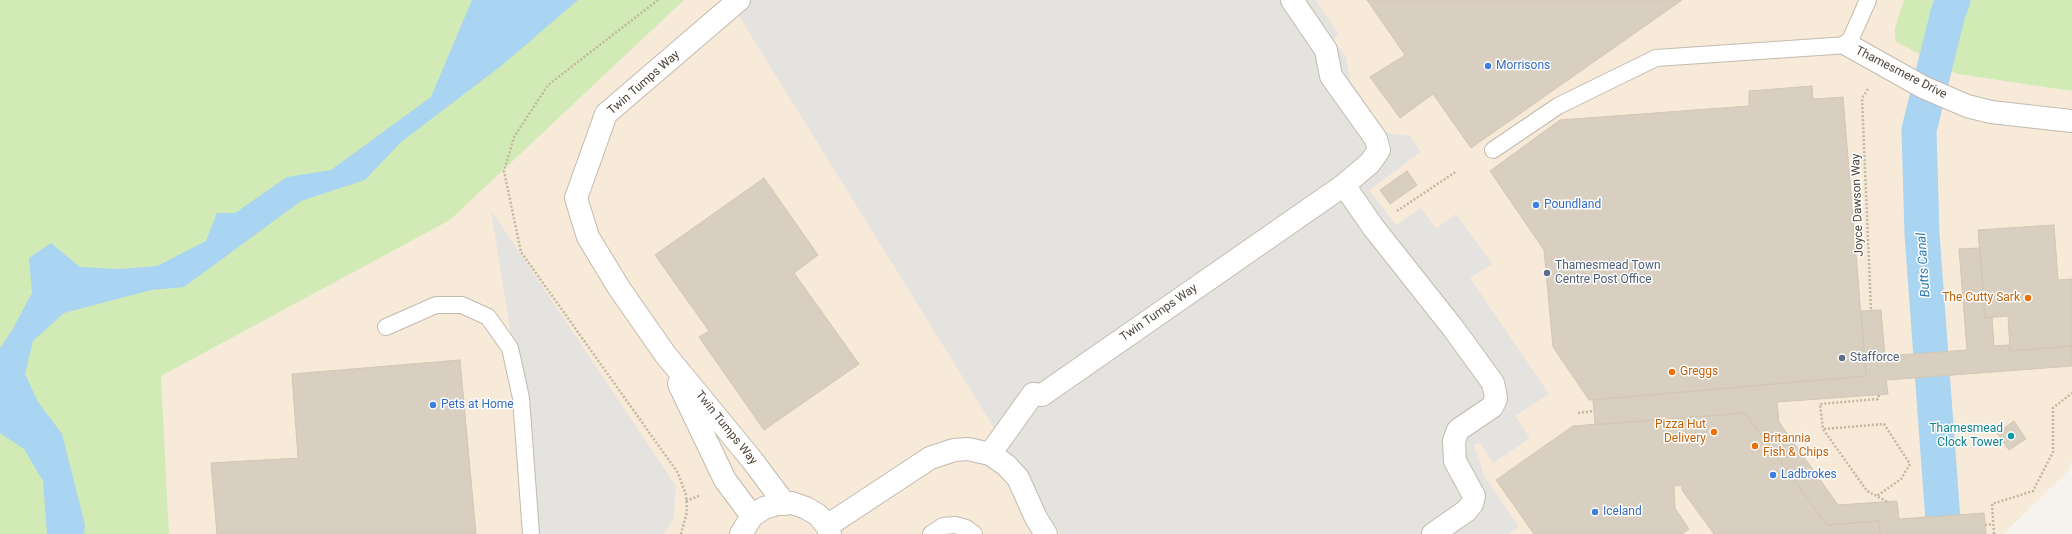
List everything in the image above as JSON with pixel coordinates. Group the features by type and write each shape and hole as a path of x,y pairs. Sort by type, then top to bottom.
{"street":[{"name":"Twin Tumps Way","path":"739,0 606,114 576,198 588,237 619,288 665,354 752,460 785,504"},
{"name":"Twin Tumps Way","path":"990,454 1033,394 1042,395 1344,185 1370,164 1379,150 1376,139 1331,76 1326,50 1292,0"},
{"name":"Thamesmere Drive","path":"1848,45 1923,87 1967,106 1991,112 2072,120"},
{"path":"1344,185 1373,227 1457,334 1493,383 1496,399 1492,407 1458,430 1454,441 1456,461 1474,496 1472,504 1466,511 1433,534"},
{"name":"Twin Tumps Way","path":"665,354 746,525 764,508 778,504 792,503 806,508 818,515 829,530 930,458 954,450 968,449 990,454 1006,465 1018,478 1036,518 1046,534"}],"lane":[{"path":"1493,150 1558,106 1656,58 1848,45 1868,0"},
{"path":"386,327 436,305 462,305 488,318 510,348 521,398 531,534"},
{"path":"931,534 943,526 955,525 966,528 974,534"}],"path":[{"name":"Joyce Dawson Way","path":"1862,98 1871,310"},
{"path":"1391,215 1457,171"},
{"path":"1994,534 1992,504 2033,491 2053,452 2053,408 2072,393"},
{"path":"1878,395 1878,399 1820,404 1823,429 1866,490 1888,502"},
{"path":"1578,413 1594,411"},
{"path":"1823,429 1884,424 1910,464 1902,479 1877,496"},
{"path":"1985,525 1993,524"}],"shaded area":[{"path":"684,0 1904,0 1895,28 1895,41 1957,74 2072,91 2072,461 2068,471 2003,534 169,534 161,376 450,220"},
{"path":"729,0 1315,0 1339,34 1333,40 1346,57 1351,82 1387,133 1410,136 1421,152 1369,190 1396,225 1421,208 1436,229 1456,214 1492,264 1470,278 1549,394 1515,416 1530,438 1493,463 1480,443 1474,445 1484,476 1519,527 1509,534 1060,534"},
{"path":"491,210 676,486 673,521 663,534 531,534 521,398"}],"green space":[{"path":"0,0 684,0 450,220 161,376 169,534 0,534"},
{"path":"1904,0 2072,0 2072,91 1957,74 1895,41 1895,28"}],"water":[{"path":"472,0 578,0 501,66 401,142 365,180 301,201 184,287 151,290 64,313 33,341 25,374 38,402 62,434 85,525 84,534 47,534 43,481 24,449 0,433 0,348 11,332 32,293 29,258 51,243 80,267 119,269 157,266 206,241 217,213 235,213 287,177 331,170 431,97"}],"building":[{"name":"Morrisons","path":"1367,0 1682,0 1471,148 1433,94 1400,118 1370,77 1405,55"},
{"path":"1812,86 1813,99 1843,97 1866,376 1589,400 1553,347 1544,250 1490,171 1560,120 1749,106 1749,91"},
{"path":"1407,171 1417,185 1390,204 1380,190"},
{"path":"764,178 818,255 794,273 859,364 764,430 699,337 709,331 655,255"},
{"name":"The Cutty Sark","path":"2054,225 2058,280 2072,279 2072,346 2010,351 2008,316 1985,318 1978,230"},
{"path":"1980,248 1985,318 1992,317 1994,346 2009,345 2010,351 2072,346 2072,366 1886,380 1888,394 1777,402 1779,422 1838,505 1897,501 1899,519 1984,513 1986,534 1880,534 1879,521 1827,525 1745,413 1595,425 1593,400 1866,376 1861,311 1881,310 1885,356 1967,350 1959,249"},
{"path":"460,360 476,534 217,534 211,463 298,458 292,374"},
{"path":"1745,413 1827,525 1879,521 1880,534 1714,534 1682,490 1682,485 1674,486 1675,508 1689,529 1682,534 1534,534 1496,480 1573,426"},
{"name":"Thamesmead Clock Tower","path":"2014,421 2026,439 2009,450 1997,433"}],"waterway":[{"name":"Butts Canal","path":"1944,534 1922,234 1919,130 1948,13 1953,0"}],"place":[{"name":"Morrisons","path":"1488,66"},
{"name":"Poundland","path":"1536,205"},
{"name":"Thamesmead Town Centre Post Office","path":"1547,273"},
{"name":"The Cutty Sark","path":"2028,298"},
{"name":"Stafforce","path":"1842,358"},
{"name":"Greggs","path":"1672,372"},
{"name":"Pets at Home","path":"433,405"},
{"name":"Pizza Hut Delivery","path":"1714,432"},
{"name":"Thamesmead Clock Tower","path":"2011,436"},
{"name":"Britannia Fish & Chips","path":"1755,446"},
{"name":"Ladbrokes","path":"1773,475"},
{"name":"Iceland","path":"1595,512"}]}
